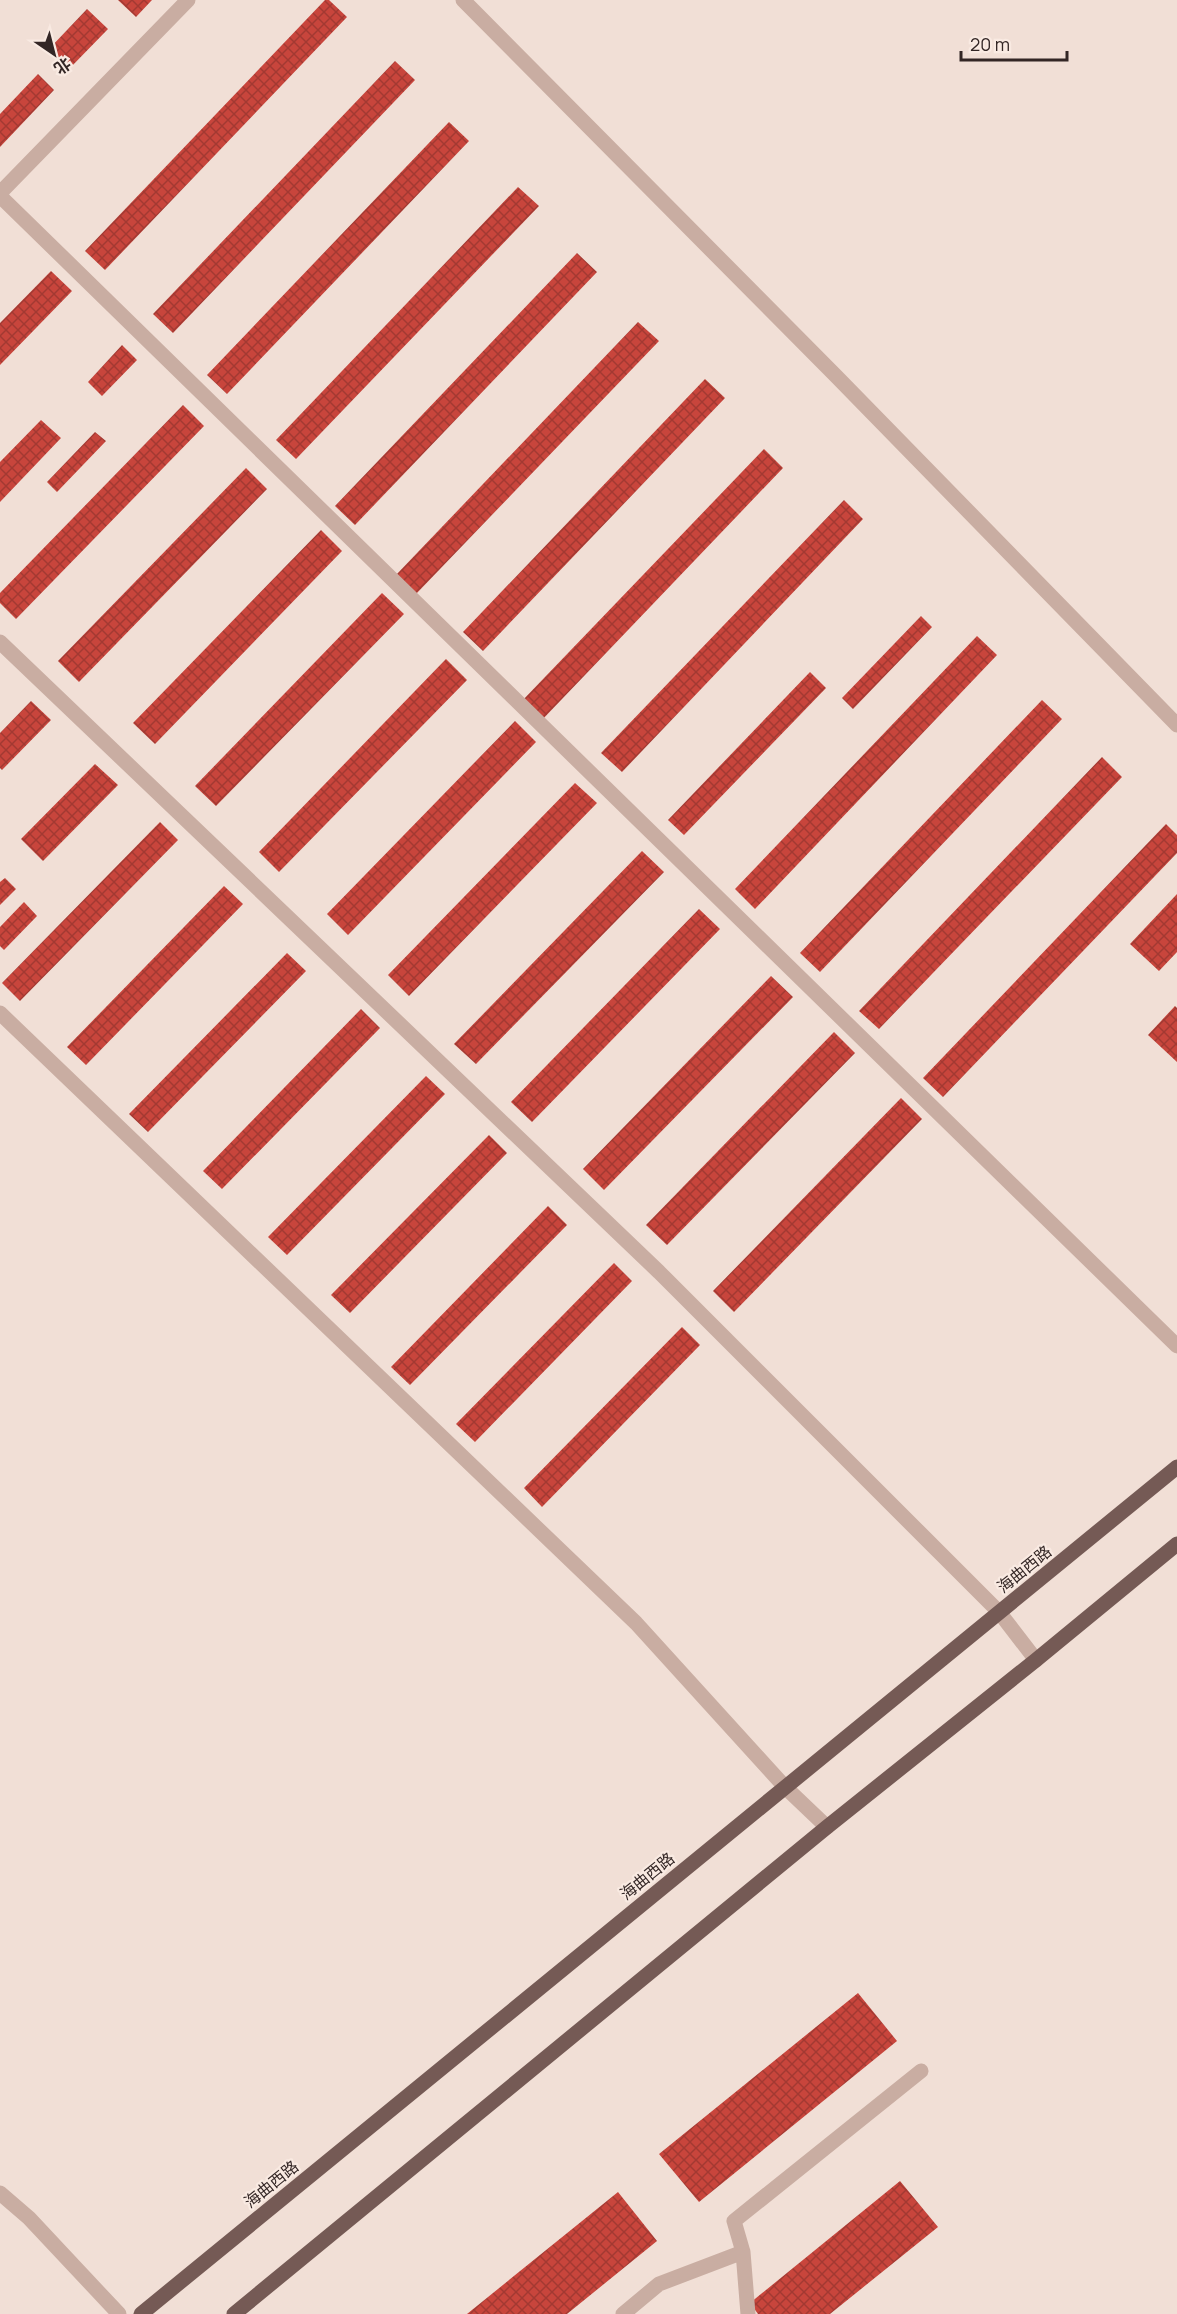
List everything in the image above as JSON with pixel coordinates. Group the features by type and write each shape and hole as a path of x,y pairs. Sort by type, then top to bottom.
{"main road":[{"name":"海曲西路","path":"141,2314 1177,1467"},
{"path":"234,2314 827,1827 1177,1544"}],"street":[{"path":"188,0 0,195 1177,1346"},
{"path":"463,0 836,376 1177,725"},
{"path":"0,642 659,1272 999,1612 1036,1660"},
{"path":"0,1013 636,1623 785,1787 827,1827"},
{"path":"748,2314 743,2252 734,2221 921,2071"},
{"path":"0,2193 29,2218 119,2314"},
{"path":"623,2314 659,2284 743,2252"}],"building":[{"path":"118,0 152,0 136,17"},
{"path":"325,0 329,0 347,17 105,270 85,251"},
{"path":"87,9 108,29 70,68 49,49"},
{"path":"395,61 415,80 173,333 153,314"},
{"path":"38,74 54,90 0,147 0,114"},
{"path":"449,122 469,141 227,394 207,375"},
{"path":"518,187 539,206 296,459 276,440"},
{"path":"577,253 597,272 355,525 335,506"},
{"path":"51,271 72,291 0,365 0,323"},
{"path":"638,322 659,341 416,594 396,575"},
{"path":"122,345 137,360 102,396 88,382"},
{"path":"705,379 725,398 483,651 463,632"},
{"path":"183,405 204,426 16,619 0,603 0,593"},
{"path":"41,420 61,438 0,502 0,462"},
{"path":"95,432 106,441 57,492 47,482"},
{"path":"764,449 783,468 541,721 521,702"},
{"path":"246,468 267,489 79,682 58,661"},
{"path":"844,500 863,519 622,772 601,753"},
{"path":"321,530 342,551 155,744 133,723"},
{"path":"382,593 404,614 216,806 195,786"},
{"path":"921,616 932,627 853,709 842,698"},
{"path":"977,636 997,655 755,909 735,889"},
{"path":"446,659 467,680 279,872 259,852"},
{"path":"810,672 826,688 684,835 668,820"},
{"path":"1042,700 1062,719 820,972 800,953"},
{"path":"31,701 51,720 2,770 0,768 0,733"},
{"path":"515,721 536,742 348,935 327,914"},
{"path":"1102,757 1122,777 879,1029 859,1011"},
{"path":"95,764 118,785 43,861 21,839"},
{"path":"575,783 597,803 409,996 388,975"},
{"path":"160,822 178,840 20,1001 2,983"},
{"path":"1166,824 1177,835 1177,853 943,1097 923,1078"},
{"path":"642,851 664,872 476,1064 454,1044"},
{"path":"5,878 16,889 0,905 0,882"},
{"path":"224,886 243,904 86,1065 67,1047"},
{"path":"1177,894 1177,952 1159,971 1130,944"},
{"path":"24,902 37,916 4,950 0,946 0,927"},
{"path":"699,909 720,929 532,1122 511,1102"},
{"path":"287,953 306,971 148,1132 129,1114"},
{"path":"771,976 793,997 604,1190 583,1169"},
{"path":"1175,1006 1177,1008 1177,1062 1148,1035"},
{"path":"361,1009 380,1028 222,1189 203,1171"},
{"path":"834,1032 855,1053 667,1245 646,1225"},
{"path":"426,1076 445,1094 287,1255 268,1237"},
{"path":"901,1098 922,1119 734,1312 713,1291"},
{"path":"489,1135 507,1153 350,1313 331,1295"},
{"path":"548,1206 567,1225 410,1385 391,1367"},
{"path":"614,1263 632,1281 475,1442 456,1424"},
{"path":"682,1327 700,1345 542,1507 524,1488"},
{"path":"858,1993 897,2041 699,2202 659,2154"},
{"path":"900,2181 938,2227 830,2314 758,2314 750,2303"},
{"path":"618,2192 657,2241 567,2314 467,2314"}]}
